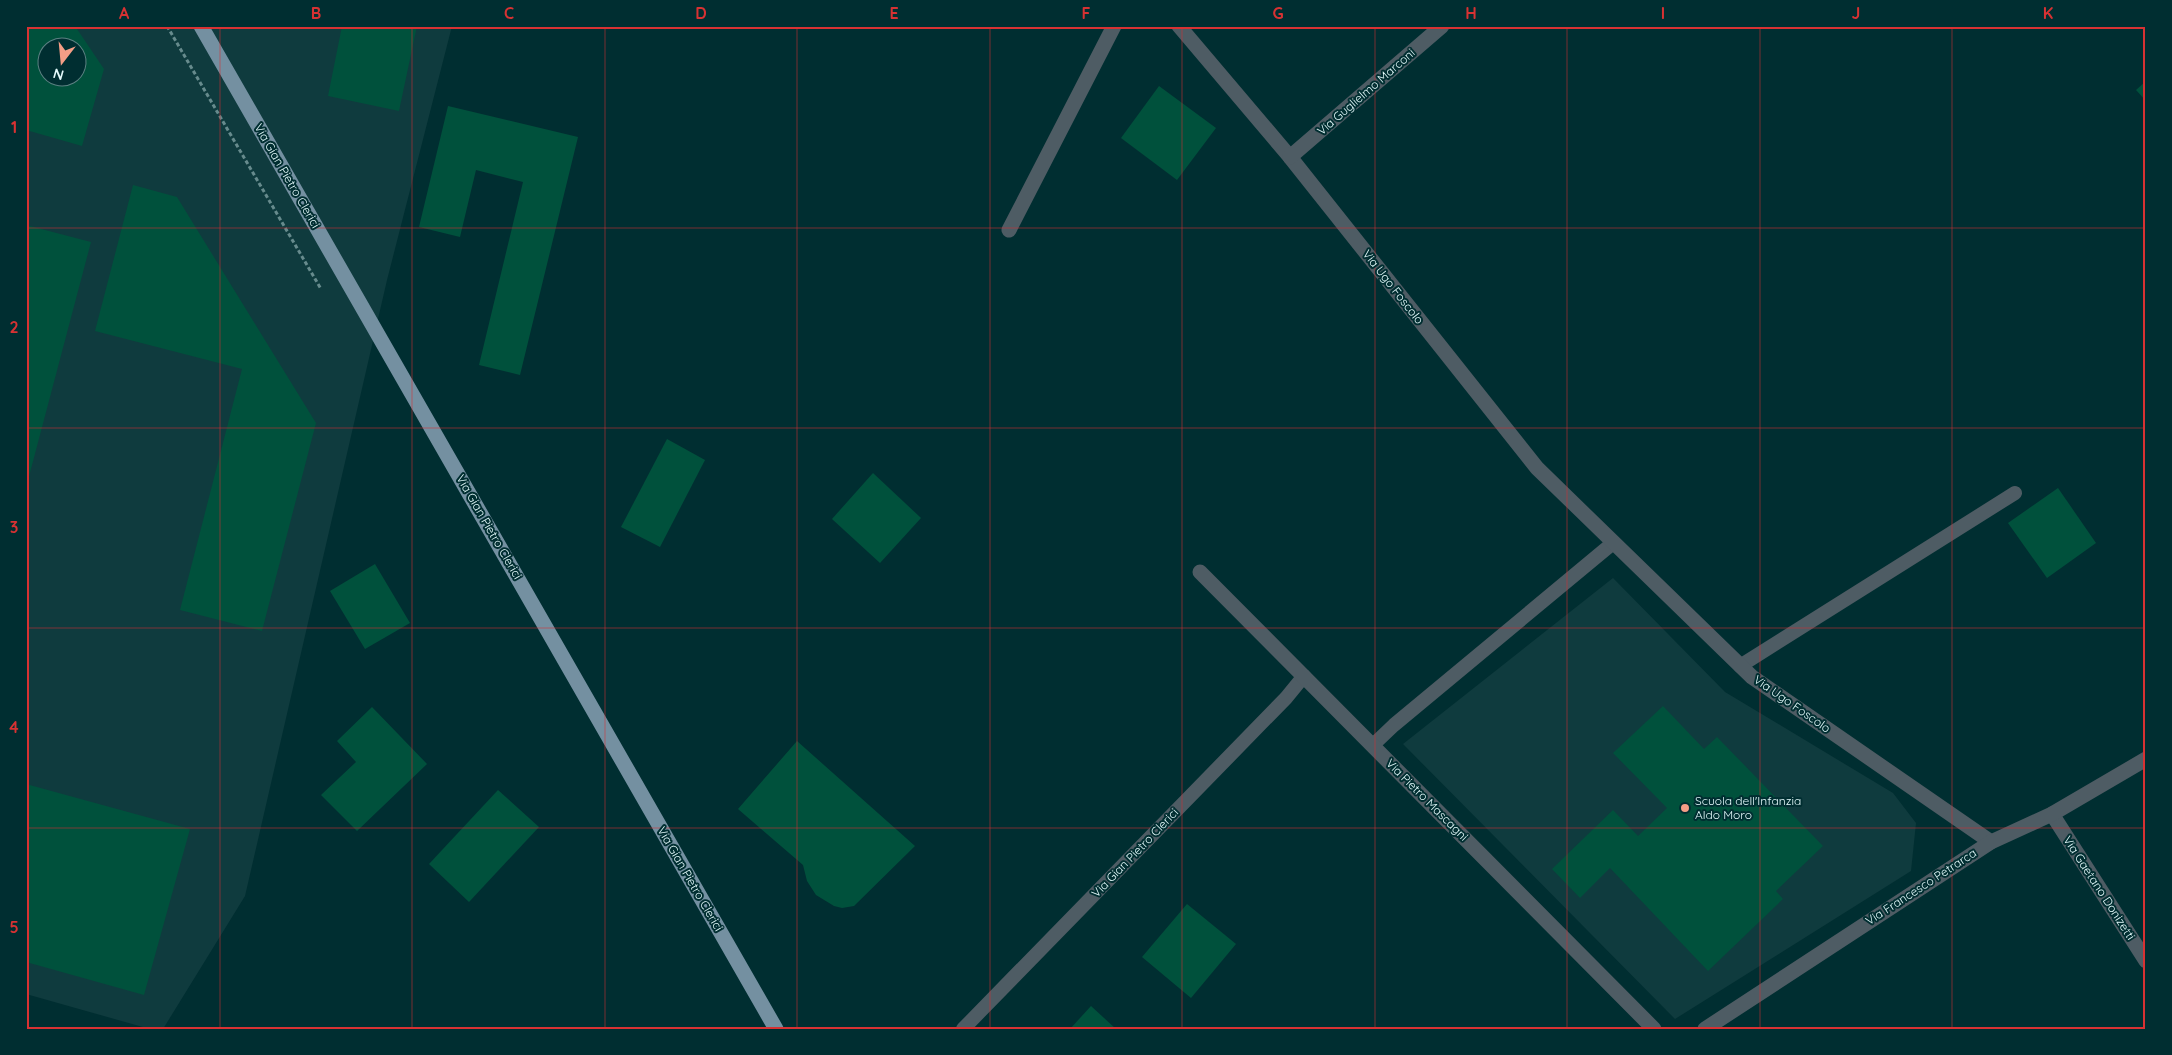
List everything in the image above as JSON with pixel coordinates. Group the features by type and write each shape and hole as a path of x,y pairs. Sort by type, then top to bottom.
{"main road":[{"name":"Via Gian Pietro Clerici","path":"201,26 776,1029"}],"street":[{"path":"1009,230 1114,26"},
{"name":"Via Ugo Foscolo","path":"1179,26 1290,157 1537,468 1740,666 1760,683 1990,842"},
{"name":"Via Guglielmo Marconi","path":"1290,157 1442,26"},
{"name":"Via Pietro Mascagni","path":"1200,572 1654,1029"},
{"name":"Via Francesco Petrarca","path":"1705,1029 1990,842 2052,814 2146,759"},
{"name":"Via Gaetano Donizetti","path":"2052,814 2146,961"}],"lane":[{"path":"1740,666 2015,493"},
{"path":"1373,745 1394,725 1613,543"},
{"name":"Via Gian Pietro Clerici","path":"963,1029 1280,705 1304,676"}],"shaded area":[{"path":"26,26 452,26 387,280 245,896 163,1029 150,1029 26,994"},
{"name":"Scuola dell'Infanzia Aldo Moro","path":"1613,578 1725,692 1893,793 1916,823 1911,871 1675,1019 1403,744"}],"building":[{"path":"26,26 75,26 83,38 38,38 38,88 88,88 88,45 104,69 82,146 26,130"},
{"path":"342,26 417,26 399,111 328,96"},
{"path":"2146,81 2146,101 2136,90"},
{"path":"1159,86 1216,128 1177,180 1121,138"},
{"path":"448,106 578,137 520,375 479,365 523,182 476,170 460,237 419,227"},
{"path":"133,185 177,197 316,423 262,631 180,610 242,369 95,331"},
{"path":"26,225 91,242 27,484 26,484"},
{"path":"667,439 705,460 660,547 621,527"},
{"path":"873,473 921,518 880,563 832,519"},
{"path":"2058,488 2096,543 2047,578 2008,523"},
{"path":"375,564 410,623 365,649 330,591"},
{"path":"1663,706 1704,749 1717,737 1823,846 1776,891 1783,899 1708,971 1610,868 1580,898 1552,869 1613,810 1638,836 1667,808 1613,753"},
{"path":"372,707 427,764 357,831 321,795 356,762 337,741"},
{"path":"797,741 915,846 854,906 842,908 834,906 816,895 807,881 803,865 738,809"},
{"path":"26,784 190,829 144,995 26,962"},
{"path":"498,790 539,827 469,902 429,864"},
{"path":"1187,904 1236,944 1191,998 1142,957"},
{"path":"1091,1006 1116,1029 1070,1029"}],"place":[{"name":"Scuola dell'Infanzia Aldo Moro","path":"1685,808"}]}
